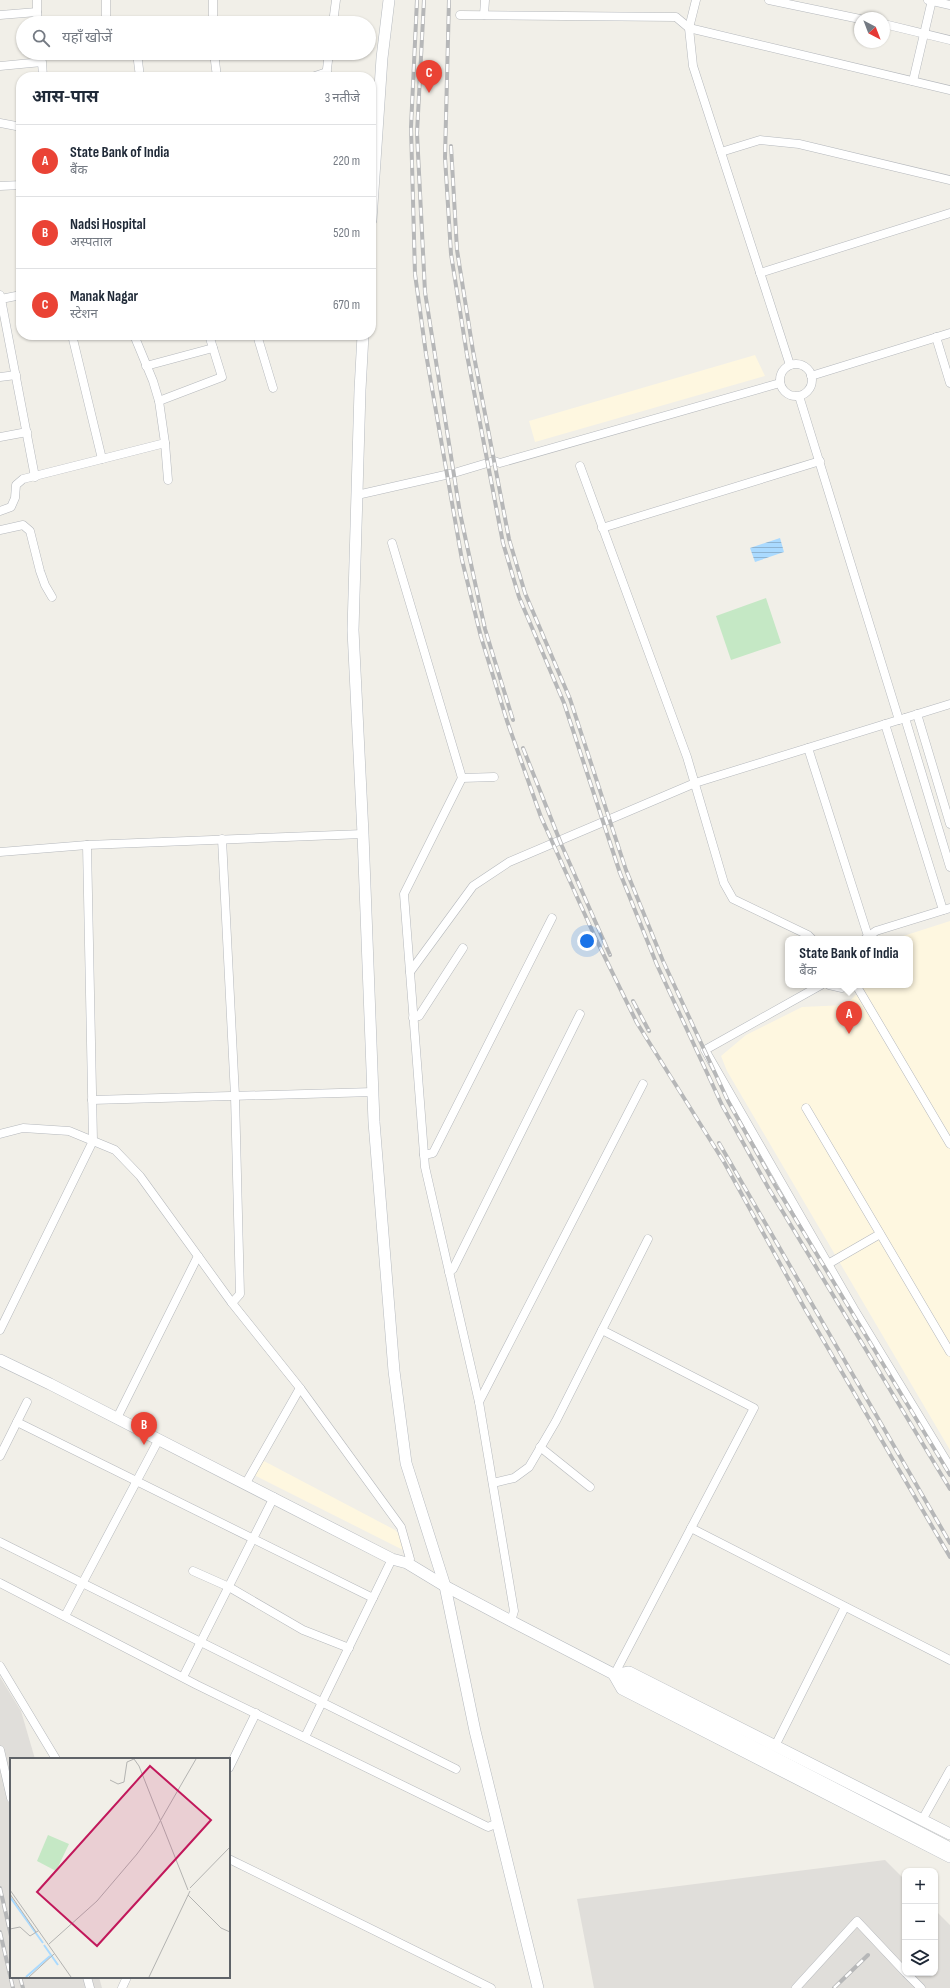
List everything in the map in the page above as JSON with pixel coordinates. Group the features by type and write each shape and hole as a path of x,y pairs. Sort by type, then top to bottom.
{"street":[{"path":"37,0 37,16"},
{"path":"106,0 106,16"},
{"path":"213,0 213,16"},
{"path":"334,16 336,0"},
{"path":"376,107 389,0"},
{"path":"484,15 485,0"},
{"path":"696,0 689,28 693,66 790,365"},
{"path":"769,0 854,18"},
{"path":"913,81 930,0 950,5"},
{"path":"0,15 37,12"},
{"path":"460,15 676,17 689,28 950,90"},
{"path":"890,26 950,40"},
{"path":"138,60 139,72"},
{"path":"215,60 216,72"},
{"path":"327,72 328,60"},
{"path":"0,66 42,62 43,72"},
{"path":"0,123 16,126"},
{"path":"721,152 760,140 799,144 950,180"},
{"path":"0,186 16,185"},
{"path":"760,273 950,213"},
{"path":"16,295 0,297 35,477"},
{"path":"811,376 950,332"},
{"path":"936,337 950,383"},
{"path":"73,340 102,459"},
{"path":"136,340 153,381 159,401 165,443 168,480"},
{"path":"159,401 222,377 211,340"},
{"path":"259,340 273,388"},
{"path":"363,340 353,630 373,1092 394,1371 406,1463 445,1586 474,1731 538,1988"},
{"path":"146,366 213,348"},
{"path":"800,364 807,368 811,376 812,382 810,389 800,396 787,394 783,390 780,383 781,372 790,365 800,364"},
{"path":"0,377 16,375"},
{"path":"357,495 454,473 494,461 500,463 780,383"},
{"path":"800,396 950,867"},
{"path":"0,437 27,432"},
{"path":"0,511 6,510 13,503 16,485 23,479 165,443"},
{"path":"602,528 820,461"},
{"path":"580,466 687,757 724,883 733,899 809,936"},
{"path":"0,530 23,525 30,531 40,570 45,585 52,597"},
{"path":"392,543 462,778 404,894 425,1167 479,1402 514,1612 511,1621"},
{"path":"410,972 473,886 509,862 695,783 950,704"},
{"path":"917,714 950,824"},
{"path":"869,936 876,931 946,909 886,724"},
{"path":"808,748 865,936"},
{"path":"462,778 494,776"},
{"path":"0,852 87,845 363,834"},
{"path":"222,840 235,1096 240,1294 232,1303"},
{"path":"0,1330 93,1141 87,845"},
{"path":"424,1155 433,1153 552,918"},
{"path":"413,1018 419,1016 463,948"},
{"path":"815,988 705,1050 828,1264 950,1467"},
{"path":"858,988 950,1144"},
{"path":"449,1272 453,1269 580,1014"},
{"path":"479,1402 643,1084"},
{"path":"92,1100 373,1092"},
{"path":"806,1108 950,1352"},
{"path":"0,1134 23,1128 69,1131 115,1150 140,1176 232,1303 300,1388 401,1527 410,1559 407,1563"},
{"path":"828,1264 880,1234"},
{"path":"493,1483 514,1478 529,1467 602,1330 648,1239"},
{"path":"117,1418 198,1256"},
{"path":"602,1330 754,1408 691,1528 619,1677 622,1689 950,1857"},
{"path":"0,1360 274,1497 392,1559 407,1563 445,1586 511,1621 950,1848"},
{"path":"246,1483 300,1388"},
{"path":"0,1456 27,1402"},
{"path":"17,1422 373,1598"},
{"path":"64,1616 159,1439"},
{"path":"540,1447 590,1487"},
{"path":"183,1677 274,1497"},
{"path":"691,1528 950,1660"},
{"path":"0,1542 456,1769"},
{"path":"305,1737 392,1559"},
{"path":"193,1571 228,1587 303,1630 348,1648"},
{"path":"0,1583 183,1677 488,1827 498,1823"},
{"path":"775,1746 845,1607"},
{"path":"0,1666 55,1758"},
{"path":"619,1677 629,1672 950,1834"},
{"path":"230,1766 256,1713"},
{"path":"0,1750 10,1794"},
{"path":"922,1820 950,1770"},
{"path":"230,1859 491,1988"},
{"path":"796,1988 857,1921 902,1968"},
{"path":"910,1976 921,1988"},
{"path":"87,1978 90,1988"},
{"path":"122,1988 127,1978"}],"shaded area":[{"path":"755,355 765,376 535,442 529,421"},
{"path":"950,921 950,1450 727,1071 721,1056 746,1035 802,1007 846,1005 862,988 913,988 913,936 903,936"},
{"path":"262,1460 395,1530 400,1535 405,1551 254,1475"},
{"path":"0,1677 21,1711 35,1758 10,1758 10,1978 99,1978 102,1988 0,1988"},
{"path":"885,1860 902,1877 902,1976 938,1976 938,1913 950,1925 950,1988 594,1988 577,1899"}],"green space":[{"path":"766,598 781,643 731,660 716,616"}],"water":[{"path":"780,538 784,552 755,562 750,548"}],"railway":[{"path":"417,0 411,127 415,274 426,354 462,560 481,637 507,721 541,817 595,937 637,1023 724,1162 805,1309 950,1557"},
{"path":"424,0 417,133 425,292 460,513 485,629 513,720"},
{"path":"449,0 445,157 451,254 467,355 503,543 519,597 564,703 620,873 657,965 722,1105 769,1189 950,1489"},
{"path":"451,146 457,250 473,351 509,539 525,593 570,699 626,870 663,961 728,1101 775,1185 950,1475"},
{"path":"523,748 562,846 610,955"},
{"path":"633,1001 649,1031"},
{"path":"719,1143 950,1543"},
{"path":"0,1888 10,1932"},
{"path":"0,1932 10,1975"},
{"path":"834,1988 868,1955"},
{"path":"11,1978 13,1988"},
{"path":"20,1978 23,1988"}],"place":[{"name":"Manak Nagar","path":"429,93"},
{"name":"State Bank of India","path":"849,1034"},
{"name":"Nadsi Hospital","path":"144,1445"}]}
